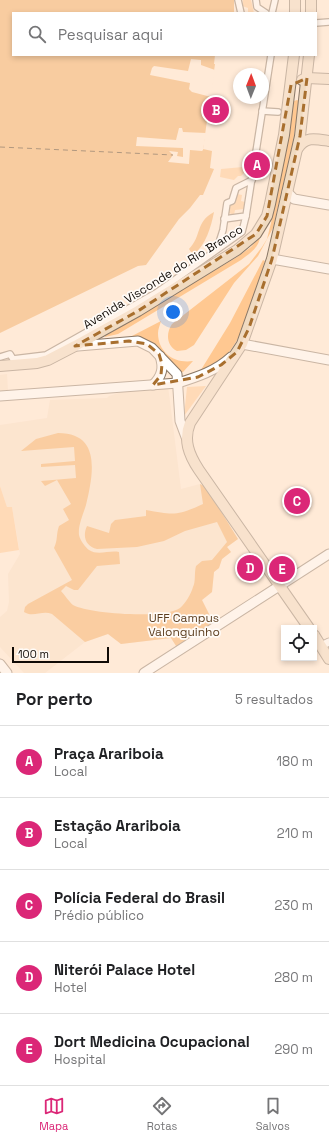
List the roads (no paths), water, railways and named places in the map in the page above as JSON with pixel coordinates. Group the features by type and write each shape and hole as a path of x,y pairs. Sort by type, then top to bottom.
{"main road":[{"path":"295,0 295,12"},
{"path":"311,12 312,0"},
{"name":"Avenida Visconde do Rio Branco","path":"0,366 37,363 48,360 75,346 138,311 236,250 259,230 267,216 284,134 294,56"},
{"path":"307,625 198,470 190,454 186,437 190,423 239,348 272,259 297,150 309,56"},
{"path":"291,85 307,78 329,79"},
{"path":"297,150 301,143 306,140 311,139 329,141"},
{"path":"317,637 325,644 329,659"}],"street":[{"path":"238,0 241,12"},
{"path":"256,0 257,7 264,12"},
{"path":"272,12 276,0"},
{"path":"317,23 329,22"},
{"path":"0,357 10,354 13,359 46,355 156,293 242,232 252,180 271,56"},
{"path":"262,111 278,112"},
{"path":"217,249 227,203 232,201 236,188 252,180"},
{"path":"287,192 296,200 329,205"},
{"path":"224,218 246,216"},
{"path":"272,259 329,269"},
{"path":"75,346 138,341 147,344 175,370 178,383 180,421 186,437"},
{"path":"0,396 178,383 214,369 239,348 329,360"},
{"path":"153,384 158,380 162,370 159,354"},
{"path":"144,673 329,554"},
{"path":"0,664 7,673"}],"place":[{"name":"Estação Arariboia","path":"216,110"},
{"name":"Praça Arariboia","path":"257,165"},
{"name":"Polícia Federal do Brasil","path":"297,501"},
{"name":"Niterói Palace Hotel","path":"250,568"},
{"name":"Dort Medicina Ocupacional","path":"282,569"}],"park label":[{"name":"UFF Campus Valonguinho","path":"184,625"}]}
